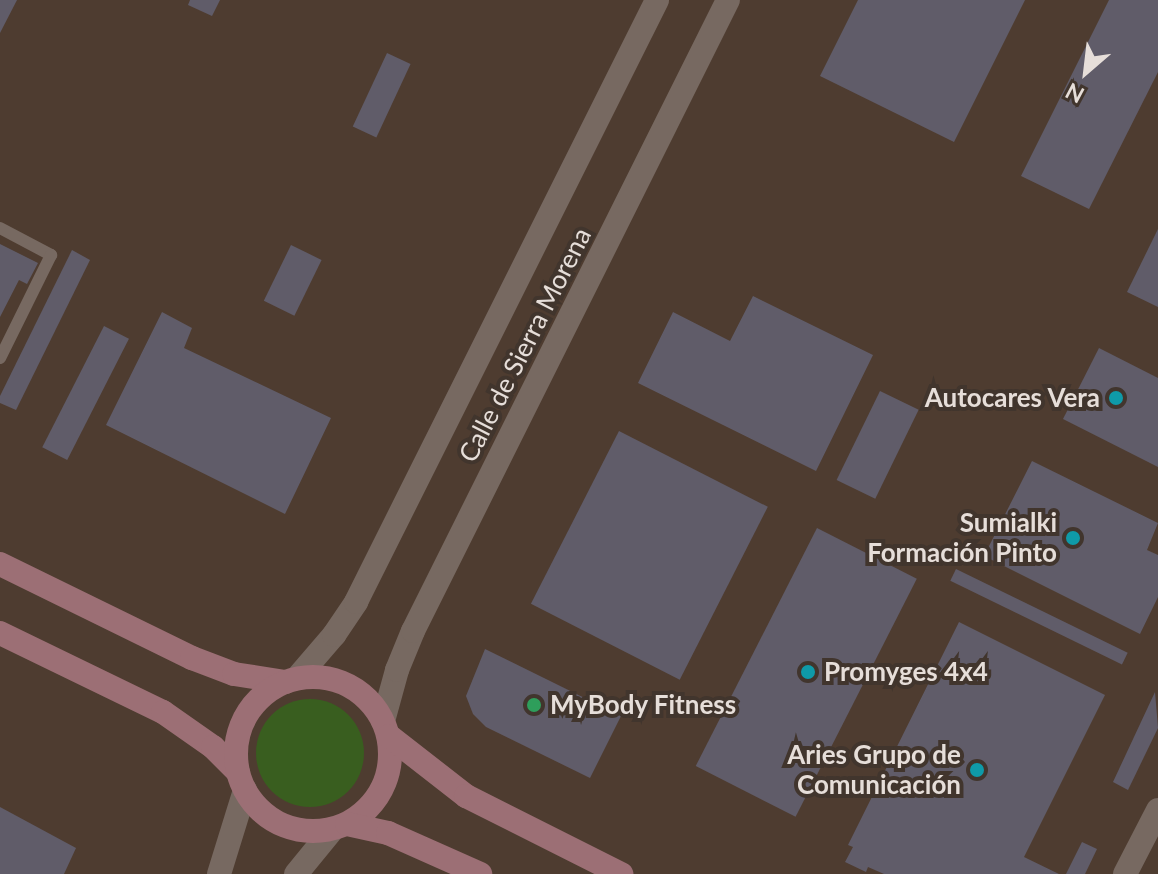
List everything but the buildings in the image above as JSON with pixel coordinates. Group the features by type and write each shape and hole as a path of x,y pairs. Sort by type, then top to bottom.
{"street":[{"name":"Calle de Sierra Morena","path":"291,680 334,635 356,602 657,0"},
{"name":"Calle de Sierra Morena","path":"386,728 413,631 728,0"},
{"path":"0,564 192,658 234,674 291,680 323,678 348,685 368,700 386,728 466,796 621,874"},
{"path":"0,633 163,712 213,747 242,781 260,810 282,825 306,831 340,827 388,833 480,874"},
{"path":"219,874 242,781 236,745 244,718 261,697 291,680"},
{"path":"296,874 340,827 369,809 384,787 391,762 386,728"},
{"path":"1125,874 1158,810"}],"lane":[{"path":"0,228 51,255 0,358"}],"shaded area":[{"path":"0,0 1158,0 1158,874 0,874"}],"green space":[{"path":"310,699 340,708 348,715 355,723 364,753 355,783 348,791 340,798 310,807 280,798 272,791 265,783 256,753 265,723 272,715 280,708"}],"place":[{"name":"Autocares Vera","path":"1116,398"},
{"name":"Sumialki Formación Pinto","path":"1073,538"},
{"name":"Promyges 4x4","path":"808,672"},
{"name":"MyBody Fitness","path":"534,705"},
{"name":"Aries Grupo de Comunicación","path":"977,770"}]}
